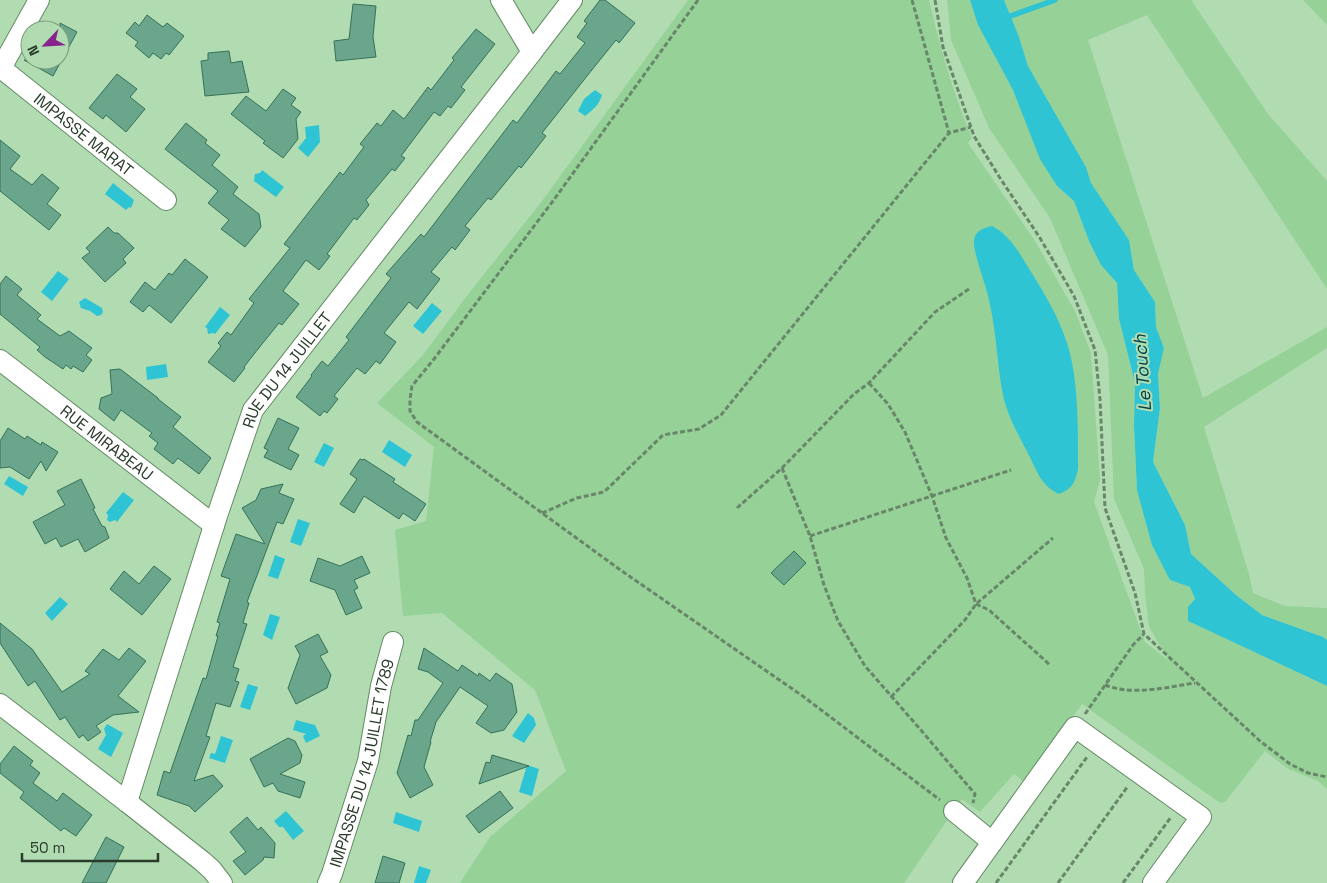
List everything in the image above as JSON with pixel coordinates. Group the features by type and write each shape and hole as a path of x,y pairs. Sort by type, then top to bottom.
{"street":[{"path":"1,69 39,0"},
{"path":"501,0 532,52"},
{"name":"RUE DU 14 JUILLET","path":"126,802 214,525 248,421 256,404 572,0"},
{"name":"IMPASSE MARAT","path":"1,69 166,200"},
{"name":"RUE MIRABEAU","path":"0,360 214,525"},
{"name":"IMPASSE DU 14 JUILLET 1789","path":"328,883 368,761 381,686 394,642"},
{"path":"0,704 202,861 222,883"},
{"path":"963,883 1075,727 1201,817 1153,883"},
{"path":"963,812 992,842"}],"path":[{"path":"698,0 553,201 412,386 410,411 417,422 541,513 804,697 963,812 975,794 865,666 838,621 824,586 810,536 782,468"},
{"path":"912,0 949,133"},
{"path":"935,0 943,48 974,136 1040,238 1074,296 1095,350 1100,399 1105,508 1135,593 1144,634 1260,741 1290,764 1308,774 1327,777"},
{"path":"541,513 577,498 604,492 663,434 699,429 721,416 949,133 971,127"},
{"path":"737,508 782,468 854,394 869,383 935,312 969,288"},
{"path":"869,383 888,404 905,432 932,496 946,538 967,578 976,604 989,610 1050,665"},
{"path":"810,536 1011,470"},
{"path":"891,697 965,620 976,604 1053,538"},
{"path":"1089,708 1133,645 1144,634"},
{"path":"1105,685 1133,691 1196,683"},
{"path":"996,883 1097,742"},
{"path":"1058,883 1138,772"},
{"path":"1123,883 1181,803"}],"green space":[{"path":"688,0 929,0 948,70 972,138 968,143 1035,241 1075,311 1091,353 1100,480 1094,502 1145,642 1169,661 1149,627 1144,569 1114,499 1108,355 1050,218 989,128 951,40 947,0 970,0 978,25 1013,90 1057,186 1074,201 1089,241 1101,265 1117,283 1119,319 1135,383 1134,425 1137,490 1170,580 1190,587 1195,600 1188,621 1327,686 1327,789 1318,781 1288,769 1265,751 1225,802 1220,803 1082,704 1025,783 1014,774 980,812 962,799 904,883 460,883 490,837 566,771 535,690 442,613 403,616 395,530 426,521 434,447 377,403 423,355 542,201"},
{"path":"1004,0 1191,0 1268,114 1327,181 1327,289 1147,15 1088,40 1203,398 1327,327 1327,348 1204,427 1249,574 1253,593 1285,606 1327,608 1327,640 1262,615 1236,595 1191,554 1185,525 1153,462 1160,408 1158,374 1164,348 1156,327 1155,302 1134,270 1129,240 1091,183 1086,167 1028,66"},
{"path":"1303,0 1327,0 1327,25"}],"water":[{"name":"Le Touch","path":"970,0 1004,0 1028,66 1086,167 1091,183 1129,240 1134,270 1155,302 1156,327 1164,348 1158,374 1160,408 1153,462 1185,525 1191,554 1236,595 1262,615 1327,640 1327,686 1188,621 1188,607 1195,599 1190,587 1170,580 1152,545 1137,490 1134,425 1135,383 1119,319 1117,283 1101,265 1089,241 1074,201 1057,186 1040,159 1013,90 978,25"},
{"path":"595,90 602,95 601,99 585,116 578,111 584,99"},
{"path":"319,125 320,142 308,157 298,148 306,138 305,127"},
{"path":"262,170 284,187 276,197 254,181 255,174 260,173"},
{"path":"113,183 134,200 131,208 129,207 126,210 105,194"},
{"path":"992,226 1004,234 1023,258 1060,324 1071,357 1076,389 1078,469 1072,485 1059,494 1048,487 1038,474 1013,425 1004,399 991,311 974,242 977,233 982,229"},
{"path":"58,271 69,279 52,301 41,292"},
{"path":"85,298 102,308 103,312 101,315 97,316 81,308 79,302"},
{"path":"432,303 442,311 423,334 413,326"},
{"path":"220,307 230,315 215,334 208,334 205,327"},
{"path":"166,364 168,377 147,380 146,367"},
{"path":"389,440 412,455 405,467 382,452"},
{"path":"324,443 334,448 324,467 314,462"},
{"path":"9,476 28,487 23,496 4,484"},
{"path":"123,492 134,500 117,522 115,520 110,522 107,520 108,515 106,513"},
{"path":"298,519 310,523 301,546 290,542"},
{"path":"275,555 285,559 278,579 268,576"},
{"path":"60,597 68,604 52,621 45,613"},
{"path":"270,614 280,617 272,640 263,635"},
{"path":"248,684 258,687 250,710 240,707"},
{"path":"528,713 534,718 536,725 524,743 512,736"},
{"path":"296,720 315,725 320,736 306,743 303,736 306,734 293,730"},
{"path":"107,724 123,733 111,757 98,749 106,735 104,729"},
{"path":"221,736 233,740 225,763 209,758 211,753 215,754"},
{"path":"527,765 539,769 532,796 519,792"},
{"path":"286,811 304,831 293,840 283,827 279,827 274,821"},
{"path":"396,812 422,821 419,832 393,823"},
{"path":"419,866 431,870 426,883 414,883"}],"building":[{"path":"600,0 605,0 635,23 619,43 616,40 542,133 546,136 521,168 519,166 491,200 488,198 465,226 470,230 455,250 452,247 431,272 440,279 417,309 409,302 384,333 396,342 380,364 376,361 365,374 357,368 334,396 338,399 327,413 324,411 320,416 296,397 322,361 328,366 349,340 346,337 391,278 386,274 421,234 424,237 513,120 517,123 556,71 560,74 585,43 577,37 587,23 584,21"},
{"path":"353,4 376,6 373,37 376,57 336,61 334,41 349,39"},
{"path":"147,15 163,27 167,23 184,36 169,55 166,53 161,59 153,53 149,58 135,46 138,42 126,33 135,22 139,26"},
{"path":"70,28 77,32 70,45"},
{"path":"476,29 495,44 461,87 465,90 451,108 448,106 440,116 434,112 401,156 405,158 395,171 392,169 366,200 369,205 357,220 354,218 327,254 330,256 319,270 306,260 283,291 299,304 282,325 279,323 234,382 208,362 221,346 218,343 227,332 231,335 254,303 249,299 290,248 284,244 340,172 343,175 364,147 360,144 377,123 381,126 393,110 404,119 428,87 431,90 454,60 452,58"},
{"path":"229,51 231,63 242,61 249,92 205,96 201,61 208,60 208,53"},
{"path":"42,70 56,70 53,76"},
{"path":"117,74 137,89 130,97 145,109 126,132 106,115 103,119 89,108"},
{"path":"283,89 296,98 291,105 301,112 296,119 298,139 283,158 231,114 246,96 266,111"},
{"path":"186,123 207,140 205,143 220,155 212,165 238,187 233,194 259,214 261,227 245,247 221,229 229,220 208,203 218,191 165,149"},
{"path":"0,140 20,156 10,169 32,185 42,174 59,188 47,204 61,215 49,230 0,191"},
{"path":"108,227 114,233 118,233 134,248 123,259 126,263 105,282 82,258 90,252 86,248"},
{"path":"185,259 208,277 171,323 149,305 143,312 130,302 145,282 155,290 169,273 172,275"},
{"path":"6,276 22,289 17,295 41,315 37,319 60,336 69,331 92,348 86,355 92,360 83,372 73,366 71,369 66,365 63,369 45,357 37,350 40,347 0,314 0,284"},
{"path":"120,369 181,417 173,427 211,458 199,474 178,458 173,464 154,449 158,443 149,436 152,433 121,410 114,421 99,409 101,398 112,394 110,370"},
{"path":"278,418 299,428 288,449 299,455 291,470 264,457 268,450 264,448"},
{"path":"8,428 25,439 27,436 41,445 42,442 58,452 46,471 41,461 29,479 10,467 0,468 0,441"},
{"path":"360,459 364,459 395,479 393,482 426,504 415,521 403,513 399,519 364,496 354,513 340,504 357,479 350,474"},
{"path":"81,479 95,508 93,509 102,526 105,527 109,538 85,552 78,539 61,547 56,538 45,544 33,522 65,505 57,491"},
{"path":"283,484 279,493 294,499 283,524 277,522 247,602 249,603 243,623 247,624 233,667 239,669 235,681 239,682 230,707 216,703 206,736 210,737 194,781 213,775 223,786 195,812 189,806 157,795 164,771 170,773 203,678 206,679 218,636 216,636 220,623 217,622 230,579 221,576 236,534 265,544 242,508 256,500 261,489"},
{"path":"794,551 806,563 784,585 771,573"},
{"path":"362,556 370,573 354,580 358,588 354,590 362,608 346,615 335,590 310,581 318,558 340,566"},
{"path":"154,566 171,579 142,615 110,589 124,571 139,584"},
{"path":"0,623 32,649 62,692 90,674 85,671 103,649 119,660 129,648 146,661 118,696 139,712 113,715 96,726 101,732 88,741 83,735 79,738 65,717 60,720 35,681 28,686 0,643"},
{"path":"318,634 328,652 320,656 331,675 327,688 296,704 288,688 300,655 295,646"},
{"path":"424,648 458,671 462,665 478,676 479,673 490,681 496,673 512,684 517,712 504,730 491,733 476,723 488,706 460,687 436,722 430,742 424,767 433,785 410,798 397,773 408,735 411,736 415,720 418,720 443,683 428,672 418,669"},
{"path":"288,738 295,741 302,755 300,763 280,774 305,782 300,798 278,791 273,783 264,787 250,759"},
{"path":"14,746 33,761 30,765 40,773 33,783 57,801 63,793 92,815 76,836 64,828 61,831 20,798 24,792 0,773 0,764"},
{"path":"492,755 529,766 479,784 486,762 490,763"},
{"path":"500,791 513,808 479,833 466,816"},
{"path":"247,817 258,830 261,827 275,843 274,858 264,857 245,875 233,861 246,852 230,832"},
{"path":"106,837 124,847 106,883 82,883"},
{"path":"383,856 405,863 399,883 375,883"}],"waterway":[{"path":"1005,18 1055,0"}]}
